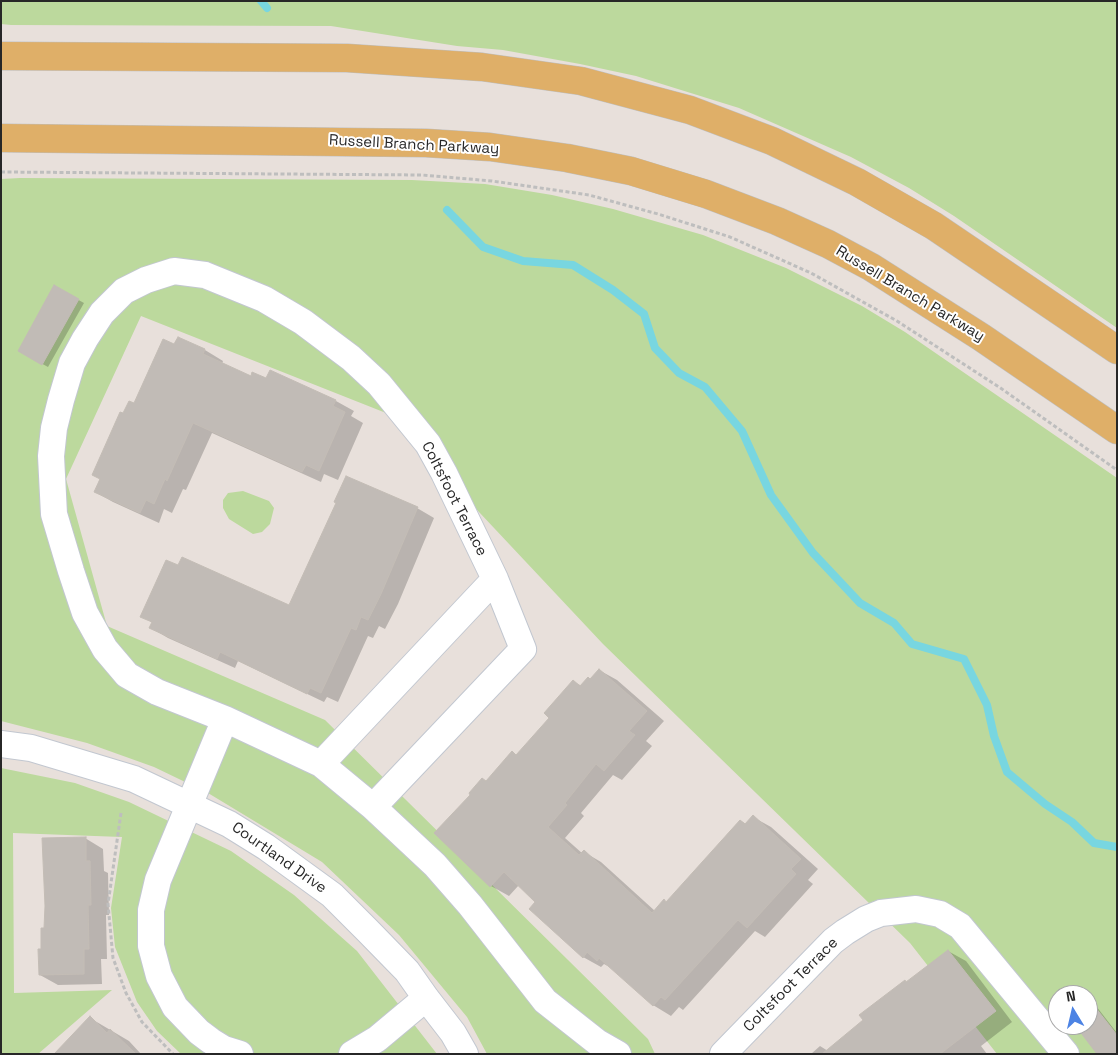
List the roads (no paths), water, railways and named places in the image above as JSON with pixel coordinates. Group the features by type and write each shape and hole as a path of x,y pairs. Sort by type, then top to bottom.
{"main road":[{"path":"1,56 338,58 412,61 482,66 581,81 654,100 690,110 772,141 857,182 934,226 1117,350"},
{"name":"Russell Branch Parkway","path":"1,138 426,142 490,147 568,158 631,171 706,194 777,221 828,244 871,267 981,337 1117,430"}],"street":[{"name":"Coltsfoot Terrace","path":"373,807 523,648 495,579 428,444 379,384 351,358 303,322 264,299 204,275 174,271 146,280 124,291 102,313 85,338 72,363 54,428 51,456 54,514 86,613 105,649 128,675 157,692 225,719 321,764 373,807 441,872 470,905 544,1001 597,1042 618,1054"},
{"path":"321,764 495,579"},
{"path":"225,719 158,880 150,910 151,946 159,976 176,1007 199,1032 211,1041 240,1054"},
{"name":"Courtland Drive","path":"1,744 31,748 134,779 229,824 266,847 332,895 407,971 453,1033 465,1054"},
{"name":"Coltsfoot Terrace","path":"723,1054 833,941 866,919 881,913 916,908 940,914 960,926 1066,1054"},
{"path":"352,1054 377,1039 426,998"}],"waterway":[{"path":"261,1 267,8"},
{"path":"447,210 483,247 523,261 573,265 613,290 644,314 655,348 679,373 705,387 742,431 771,495 813,553 860,603 894,623 912,644 964,659 987,705 994,736 1007,772 1045,804 1072,822 1094,843 1117,847"}]}
